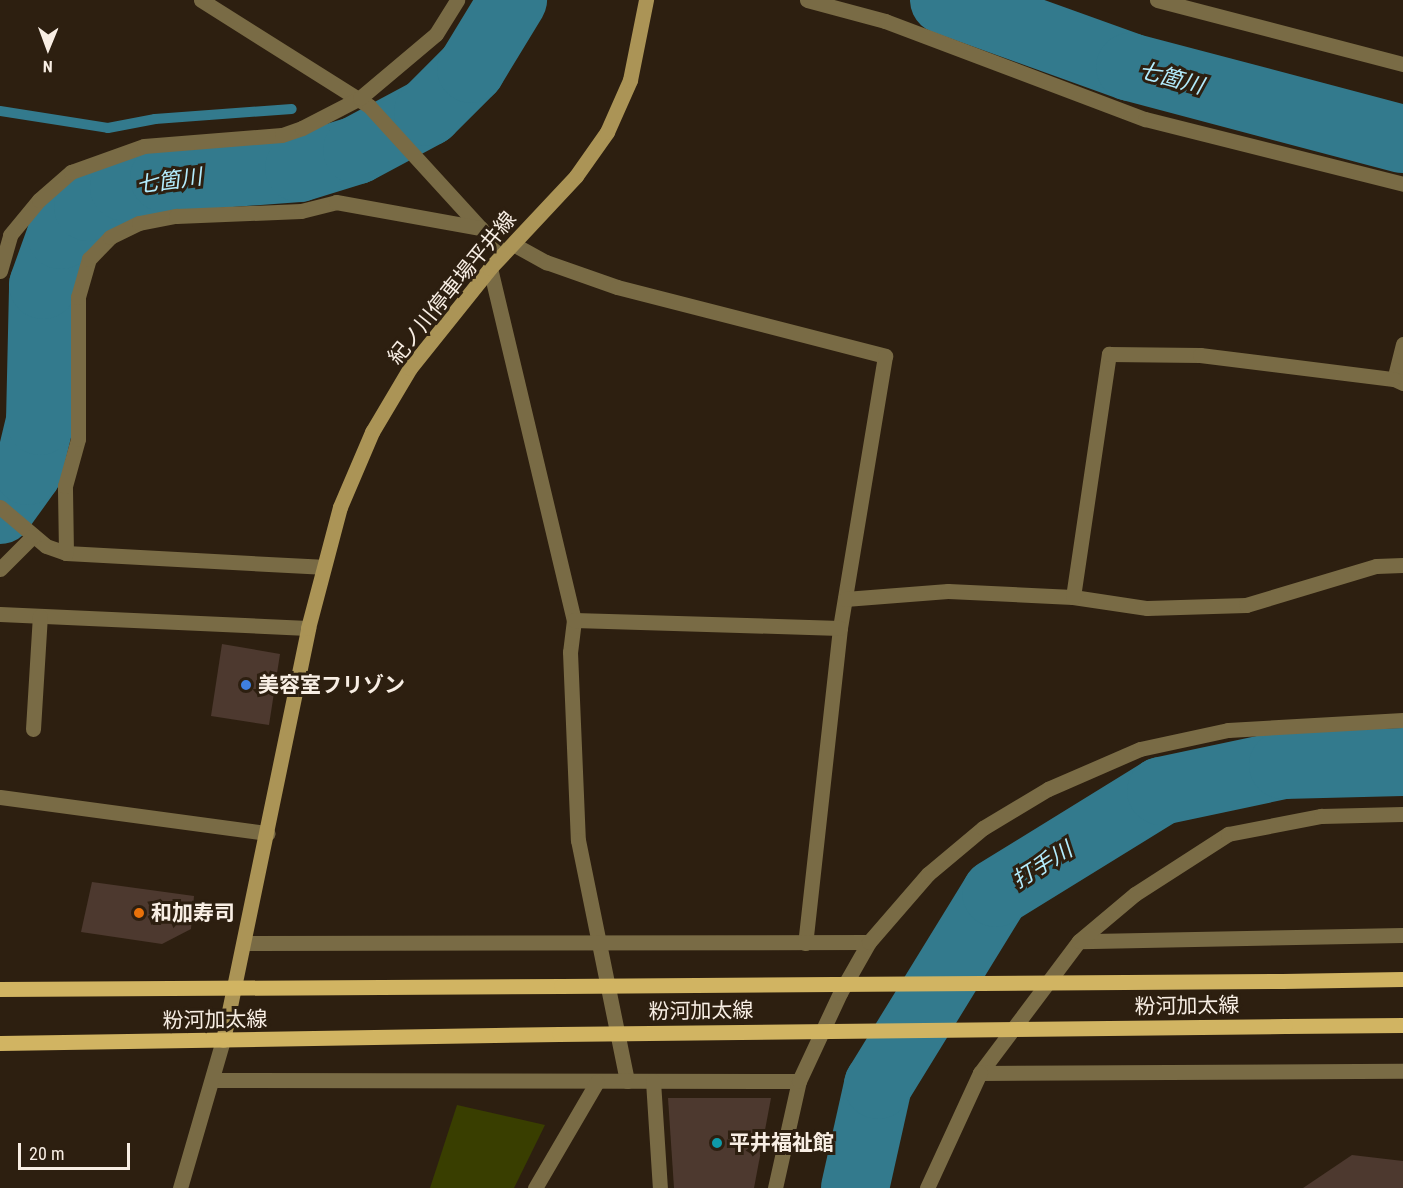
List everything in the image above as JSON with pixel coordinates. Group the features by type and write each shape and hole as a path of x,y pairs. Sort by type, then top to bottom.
{"main road":[{"name":"紀ノ川停車場平井線","path":"223,1040 268,832 308,628 322,567 340,507 372,432 410,368 490,268 576,176 608,132 630,80 646,0"},
{"name":"粉河加太線","path":"0,989 1403,979"},
{"name":"粉河加太線","path":"0,1043 559,1034 1403,1025"}],"street":[{"path":"201,0 364,102 481,228 508,249 617,287 885,356 840,628 805,942"},
{"path":"0,271 10,235 39,200 71,172 144,146 282,135 364,102 436,34 457,0"},
{"path":"807,0 885,21 1145,119 1403,184"},
{"path":"1157,0 1403,64"},
{"path":"66,553 65,486 78,439 78,297 89,259 110,237 139,223 176,216 301,210 336,202 481,228"},
{"path":"490,268 574,620 570,652 578,840 596,940 627,1081"},
{"path":"1073,597 1109,354 1200,355 1398,381 1403,344"},
{"path":"0,507 29,533 66,553 322,567"},
{"path":"0,569 29,533"},
{"path":"845,599 948,591 1073,597 1147,608 1246,605 1376,566 1403,565"},
{"path":"0,614 308,628"},
{"path":"33,729 40,616"},
{"path":"574,620 840,628"},
{"path":"775,1188 799,1081 840,993 869,942 927,874 983,828 1048,789 1140,749 1228,729 1403,720"},
{"path":"0,797 268,832"},
{"path":"927,1188 980,1073 1079,941 1135,894 1228,834 1321,816 1403,814"},
{"path":"1079,941 1403,935"},
{"path":"245,943 596,940 869,942"},
{"path":"180,1188 223,1040"},
{"path":"980,1073 1403,1071"},
{"path":"212,1080 799,1081"},
{"path":"653,1081 660,1188"},
{"path":"535,1188 597,1082"}],"green space":[{"path":"457,1105 545,1125 514,1188 430,1188"}],"building":[{"name":"美容室フリゾン","path":"222,644 280,654 269,725 211,716"},
{"name":"和加寿司","path":"92,882 194,896 191,929 162,944 81,932"},
{"name":"平井福祉館","path":"668,1098 771,1098 754,1188 674,1188"},
{"path":"1352,1155 1403,1161 1403,1188 1303,1188"}],"waterway":[{"name":"七箇川","path":"0,510 28,471 40,421 43,285 61,235 88,207 124,187 164,178 299,168 357,150 428,112 471,69 513,0"},
{"name":"七箇川","path":"944,0 1130,67 1403,139"},
{"path":"0,111 108,128 155,119 292,109"},
{"path":"335,129 357,150"},
{"name":"打手川","path":"855,1188 878,1085 996,893 1161,791 1283,765 1403,762"}],"place":[{"name":"美容室フリゾン","path":"246,685"},
{"name":"和加寿司","path":"139,913"},
{"name":"平井福祉館","path":"717,1143"}]}
